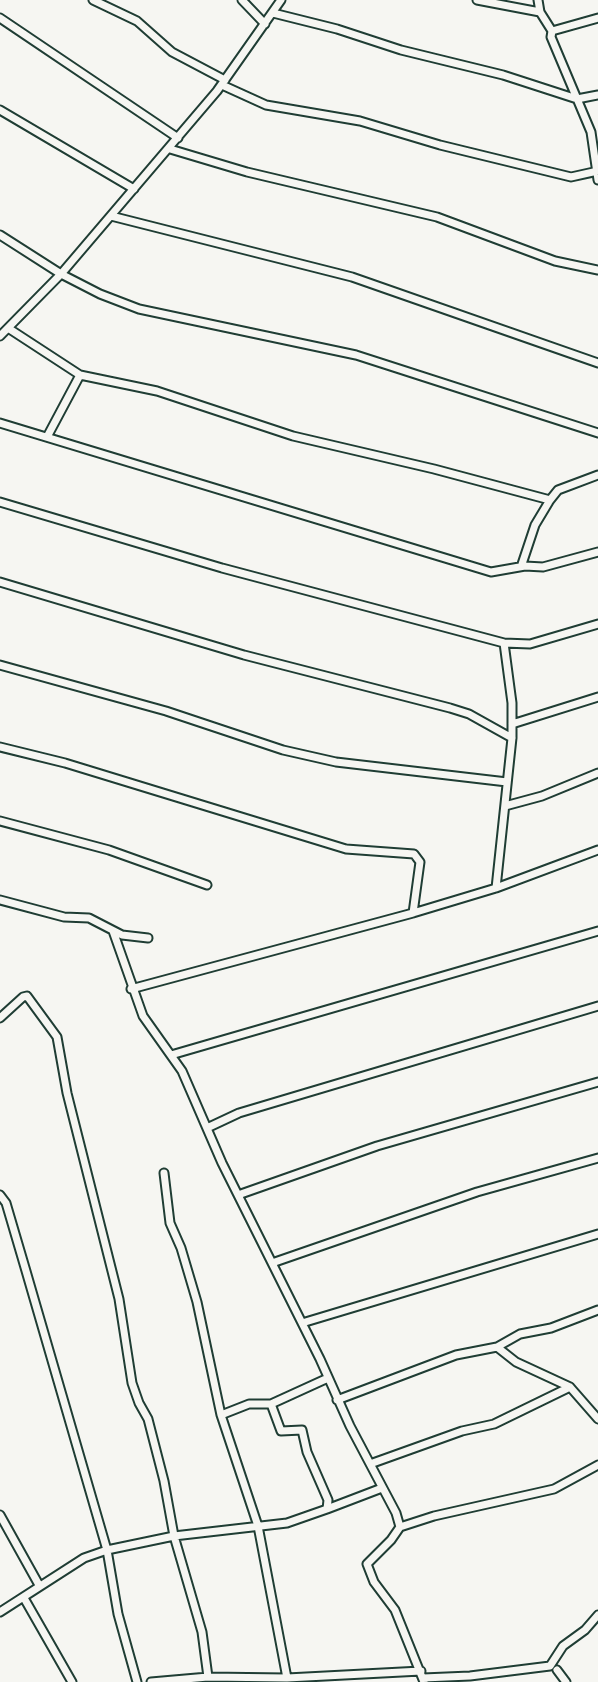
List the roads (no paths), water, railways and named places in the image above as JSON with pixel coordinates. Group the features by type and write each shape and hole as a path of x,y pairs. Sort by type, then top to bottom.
{"street":[{"path":"93,0 137,21 172,52 266,105 360,121 440,145 571,177 597,171"},
{"path":"242,0 265,24"},
{"path":"281,0 223,82 170,149 61,274 3,332 80,375 157,390 293,436 550,500"},
{"path":"477,0 540,12"},
{"path":"538,0 540,12 552,31 551,37 591,132 598,180"},
{"path":"273,13 337,29 401,50 503,75 578,99 598,95"},
{"path":"0,18 178,138"},
{"path":"552,31 598,18"},
{"path":"0,110 134,189"},
{"path":"170,149 248,172 437,217 555,261 598,270"},
{"path":"111,216 352,277 598,363"},
{"path":"0,235 61,274 100,294 139,309 342,351 598,433"},
{"path":"47,437 80,375"},
{"path":"0,423 491,572 525,566 543,567 598,552"},
{"path":"525,566 522,564 535,525 558,490 598,475"},
{"path":"0,502 232,571 504,643 530,644 598,624"},
{"path":"0,582 244,655 450,708 469,714 512,738"},
{"path":"496,888 512,738 512,703 504,643"},
{"path":"0,665 166,711 283,750 336,762 507,782"},
{"path":"512,724 598,697"},
{"path":"0,747 65,763 346,849 414,854 420,862 413,913"},
{"path":"505,806 542,796 598,772"},
{"path":"0,821 109,850 207,885"},
{"path":"131,989 413,913 496,888 598,850"},
{"path":"0,900 64,916 89,918 122,935 148,938"},
{"path":"113,931 125,961 131,989 143,1016 183,1071 238,1195 396,1513 400,1527"},
{"path":"171,1055 598,931"},
{"path":"0,1018 27,996 57,1036 67,1093 119,1299 132,1383 148,1419 164,1481 174,1536 202,1632 208,1677"},
{"path":"207,1128 239,1113 598,1006"},
{"path":"238,1195 367,1149 598,1082"},
{"path":"272,1263 477,1192 598,1158"},
{"path":"164,1173 170,1223 181,1248 197,1302 221,1415 258,1526 287,1678"},
{"path":"0,1195 6,1203 27,1271 107,1550 118,1614 137,1682"},
{"path":"302,1323 598,1234"},
{"path":"338,1400 456,1355 497,1347 520,1334 551,1328 598,1310"},
{"path":"497,1347 516,1362 570,1387 598,1419"},
{"path":"221,1415 249,1404 271,1404 328,1378"},
{"path":"370,1464 462,1431 494,1424 570,1387"},
{"path":"271,1404 281,1431 300,1429 304,1432 308,1452 328,1500 327,1509"},
{"path":"423,1677 395,1610 374,1582 367,1564 391,1540 400,1527 434,1516 554,1489 598,1465"},
{"path":"0,1611 24,1598 39,1585 84,1558 107,1550 174,1536 287,1523 382,1488"},
{"path":"0,1515 39,1585"},
{"path":"24,1598 72,1682"},
{"path":"151,1682 208,1677 470,1676 550,1666 563,1646 585,1630 598,1615"},
{"path":"557,1670 566,1682"}]}
